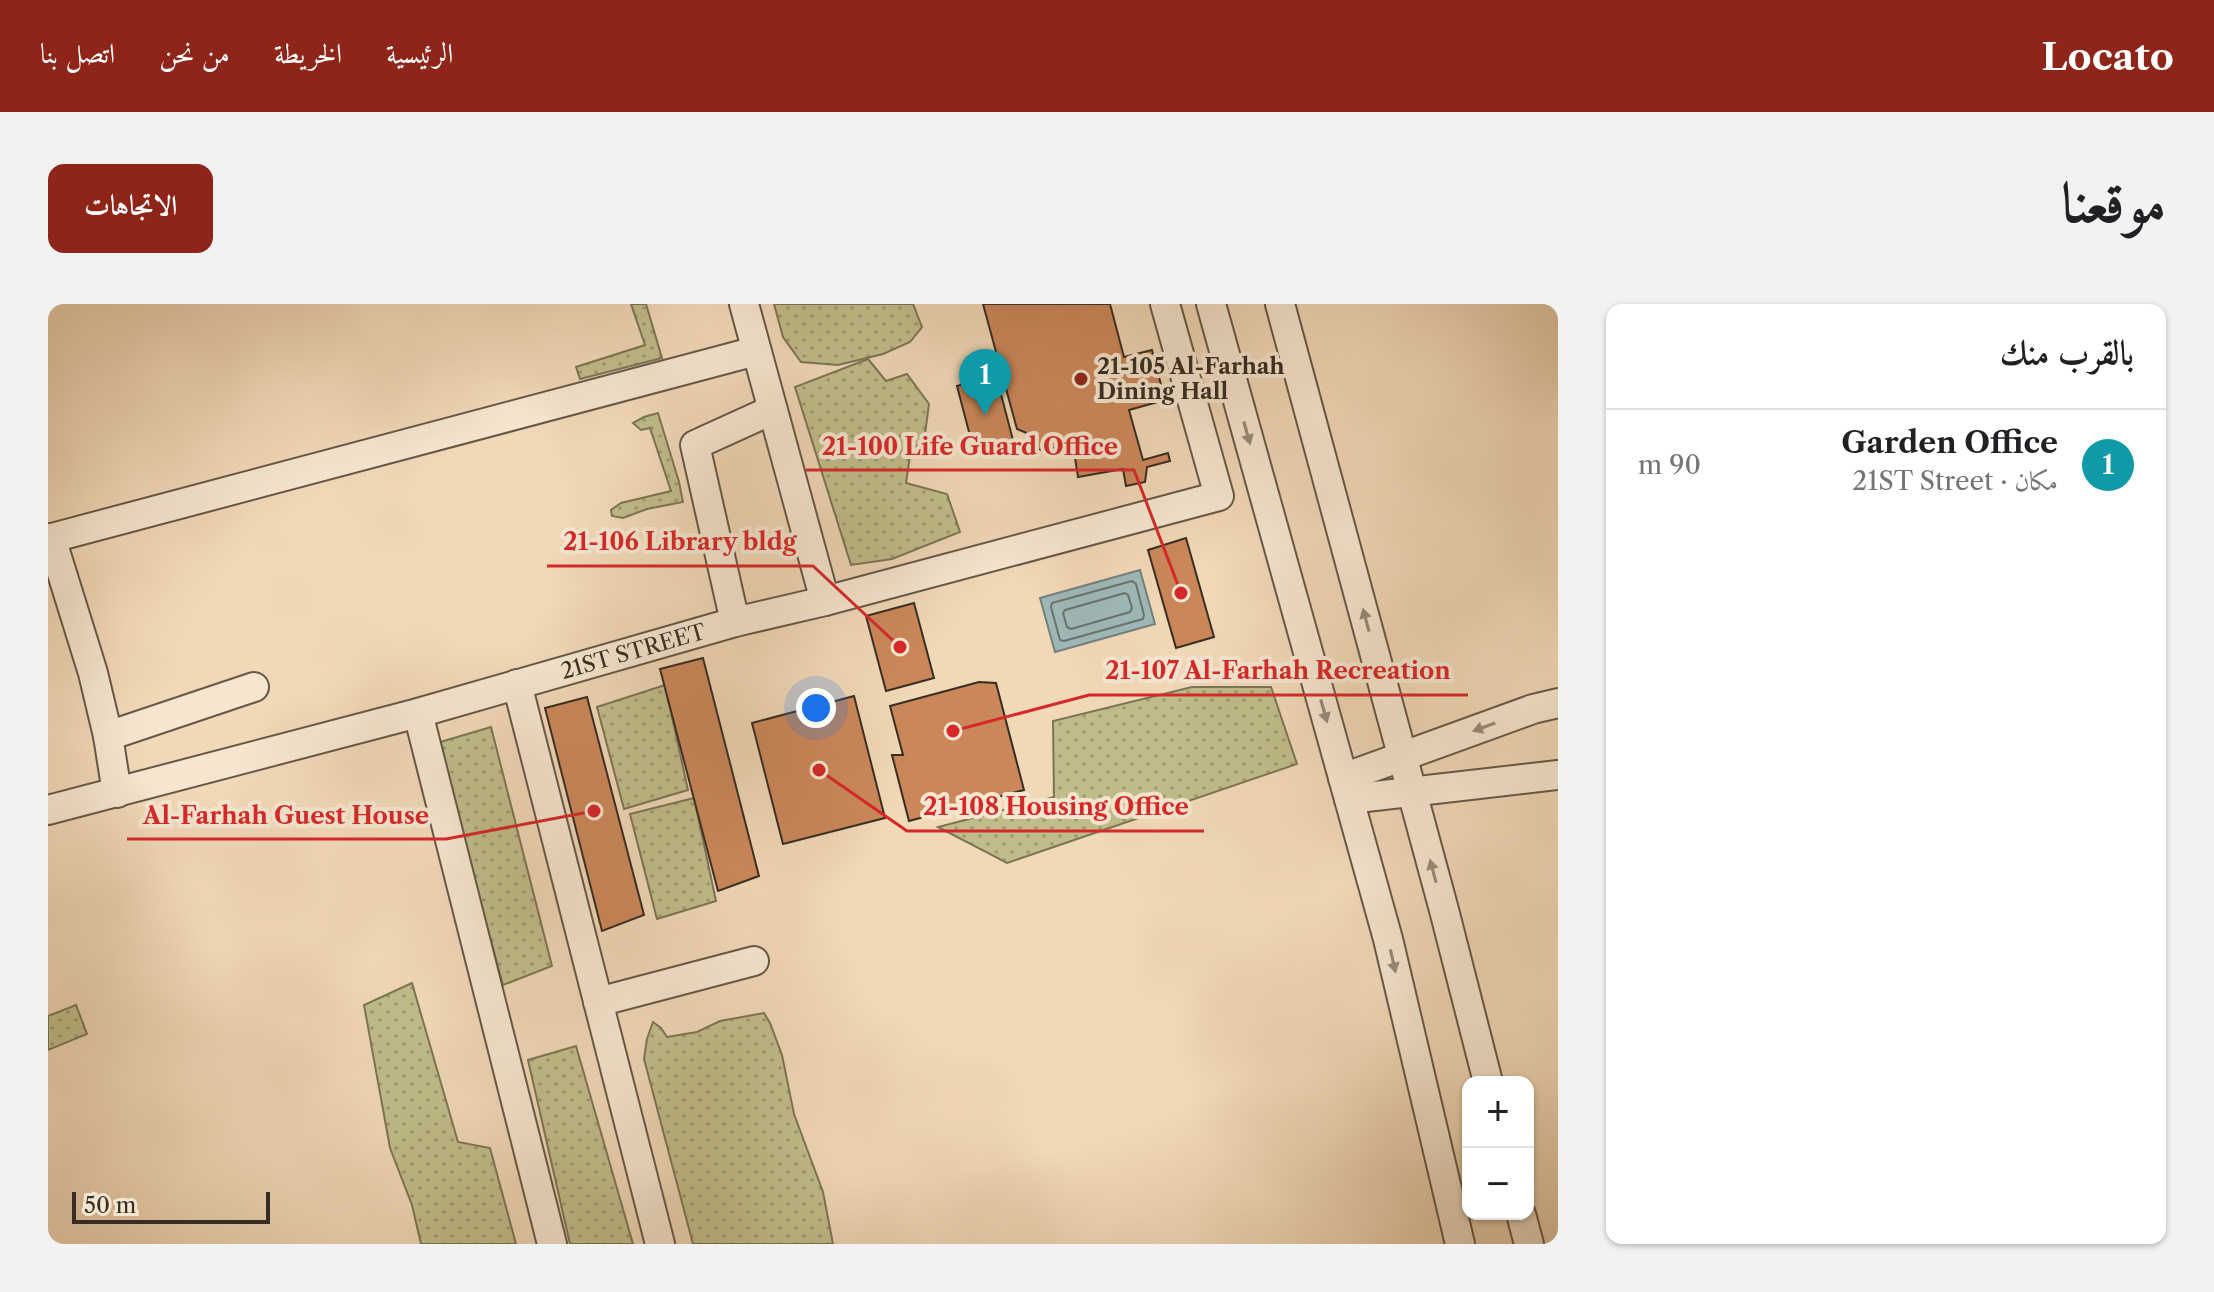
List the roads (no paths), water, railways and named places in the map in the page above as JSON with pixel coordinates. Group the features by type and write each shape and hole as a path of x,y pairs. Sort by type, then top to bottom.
{"street":[{"path":"744,304 825,601"},
{"name":"21ST STREET","path":"48,810 418,713 735,622 1219,496 1165,304"},
{"path":"1211,304 1388,939 1460,1244"},
{"path":"1280,304 1486,1076"},
{"path":"117,793 93,673 49,538 756,351"},
{"path":"735,622 695,445 772,410"},
{"path":"517,684 660,1244"},
{"path":"108,736 254,687"},
{"path":"1346,789 1402,756 1558,703"},
{"path":"418,713 552,1244"},
{"path":"1346,789 1412,792 1558,775"},
{"path":"598,1002 754,961"},
{"path":"1523,1220 1529,1244"}],"water":[{"path":"1140,570 1155,624 1055,652 1040,598"}],"place":[{"name":"21-105 Al-Farhah Dining Hall","path":"1081,379"},
{"name":"Garden Office","path":"985,415"},
{"name":"21-100 Life Guard Office","path":"1181,593"},
{"name":"21-106 Library bldg","path":"900,647"},
{"name":"21-107 Al-Farhah Recreation","path":"953,731"},
{"name":"21-108 Housing Office","path":"819,770"},
{"name":"Al-Farhah Guest House","path":"594,811"}]}
